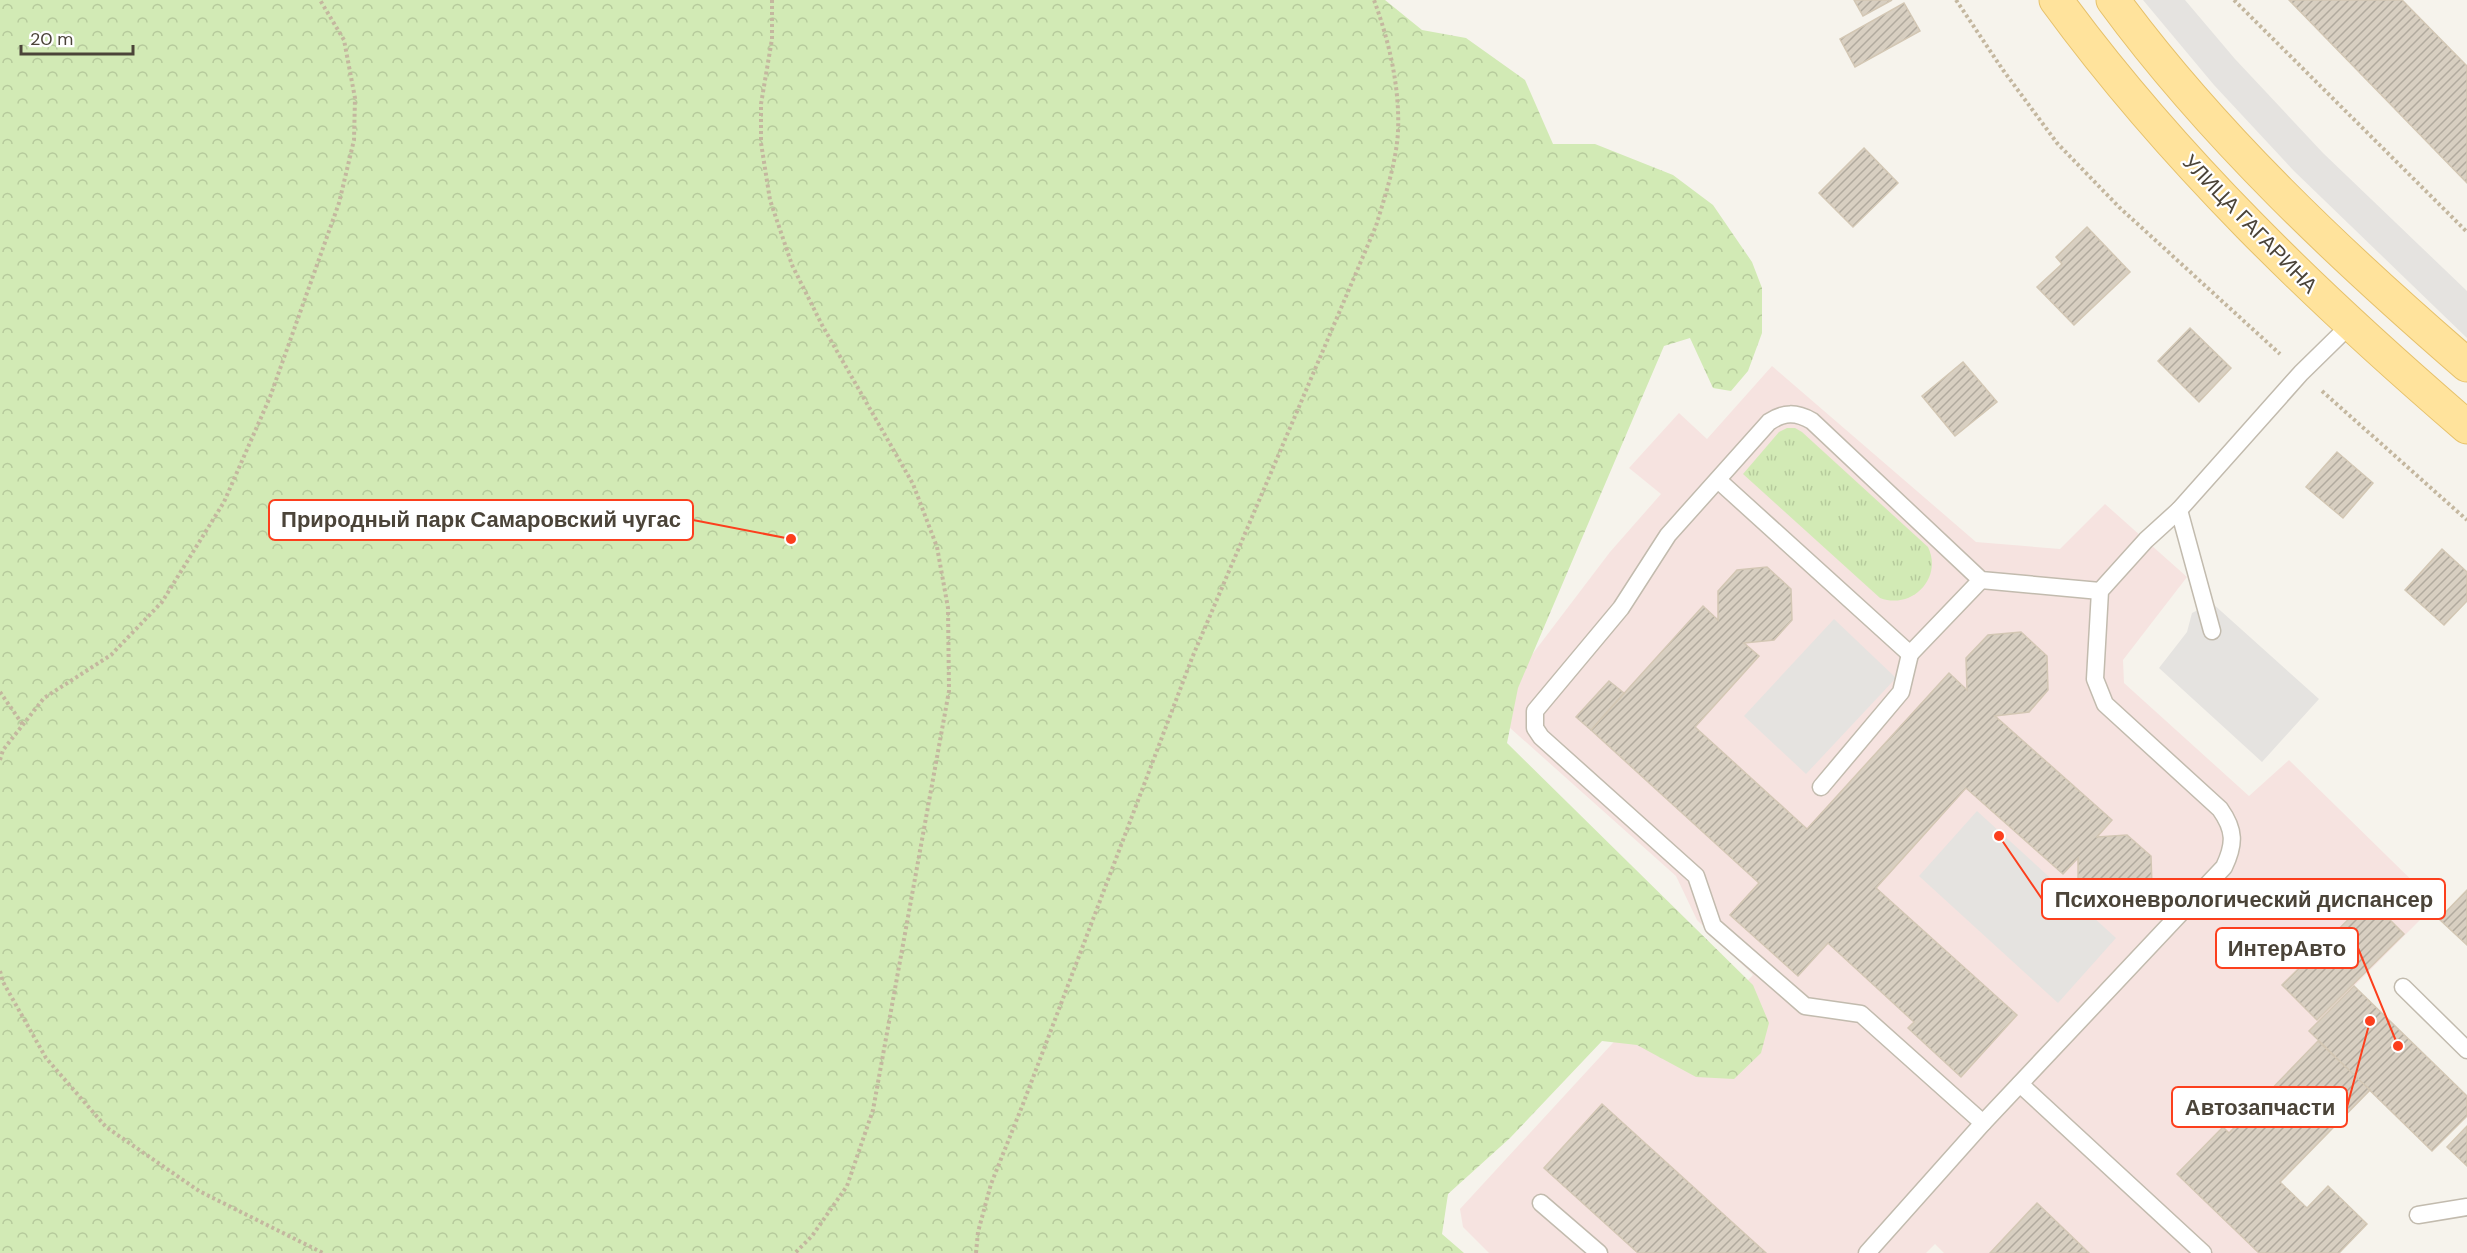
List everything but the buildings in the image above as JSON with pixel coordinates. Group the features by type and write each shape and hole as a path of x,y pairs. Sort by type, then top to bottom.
{"main road":[{"name":"УЛИЦА ГАГАРИНА","path":"2056,0 2084,38 2160,130 2241,217 2350,324 2467,427"},
{"path":"2113,0 2195,100 2276,187 2382,291 2467,365"},
{"path":"2350,324 2382,291"}],"lane":[{"path":"1867,1253 1983,1123 2224,867 2232,850 2229,821 2220,809 2105,704 2095,679 2100,591 2146,540 2179,510 2301,373 2350,324"},
{"path":"1983,1123 1861,1014 1805,1006 1713,926 1696,876 1541,737 1535,729 1535,711 1622,608 1668,535 1769,422 1779,416 1801,415 1812,422 1981,580 2100,591"},
{"path":"1718,480 1910,654"},
{"path":"2179,510 2212,631"},
{"path":"1821,787 1901,692 1910,654 1981,580"},
{"path":"2403,987 2467,1050"},
{"path":"2020,1084 2203,1253"},
{"path":"1541,1203 1599,1253"},
{"path":"2418,1215 2467,1207"}],"path":[{"path":"0,760 3,750 44,698 111,655 162,602 224,502 270,398 339,202 354,140 355,98 344,40 320,0"},
{"path":"772,0 772,39 761,104 761,143 770,200 792,265 817,315 913,484 937,547 948,608 949,691 873,1110 847,1186 812,1236 795,1253"},
{"path":"976,1253 978,1232 991,1184 1192,658 1376,226 1391,176 1398,132 1395,86 1386,32 1374,0"},
{"path":"1956,0 2002,70 2057,143 2119,207 2467,520"},
{"path":"2234,0 2467,232"},
{"path":"0,692 23,725"},
{"path":"0,971 3,982 46,1058 106,1127 200,1191 323,1253"}],"shaded area":[{"path":"2143,0 2185,0 2235,59 2323,153 2467,291 2467,338 2294,171 2214,85"},
{"path":"1772,366 1976,542 2060,549 2105,504 2187,577 2123,660 2124,683 2249,796 2289,760 2436,904 2309,1031 2318,1041 2229,1133 2259,1253 1944,1253 1935,1244 1926,1253 1489,1253 1463,1227 1460,1209 1634,1020 1678,1053 1753,975 1697,920 1676,876 1490,710 1610,552 1661,494 1629,468 1679,413 1707,439"},
{"path":"2212,603 2319,699 2262,762 2159,668 2187,632 2192,613"},
{"path":"1834,619 1896,678 1806,774 1744,716"},
{"path":"1977,811 2116,938 2058,1003 1919,876"}],"green space":[{"path":"0,0 1385,0 1422,30 1466,38 1525,80 1553,144 1595,144 1673,175 1713,205 1752,262 1762,288 1762,333 1748,371 1731,391 1713,388 1690,338 1664,346 1518,688 1507,743 1753,985 1769,1023 1761,1053 1734,1079 1696,1077 1637,1045 1602,1041 1510,1138 1448,1194 1442,1234 1464,1253 0,1253"},
{"path":"1787,428 1795,428 1802,432 1928,547 1932,559 1931,570 1922,589 1903,599 1892,601 1880,598 1743,474 1779,432"}],"place":[{"name":"Природный парк Самаровский чугас","path":"791,539"},
{"name":"Психоневрологический диспансер","path":"1999,836"},
{"name":"Автозапчасти","path":"2370,1021"},
{"name":"ИнтерАвто","path":"2398,1046"}]}
